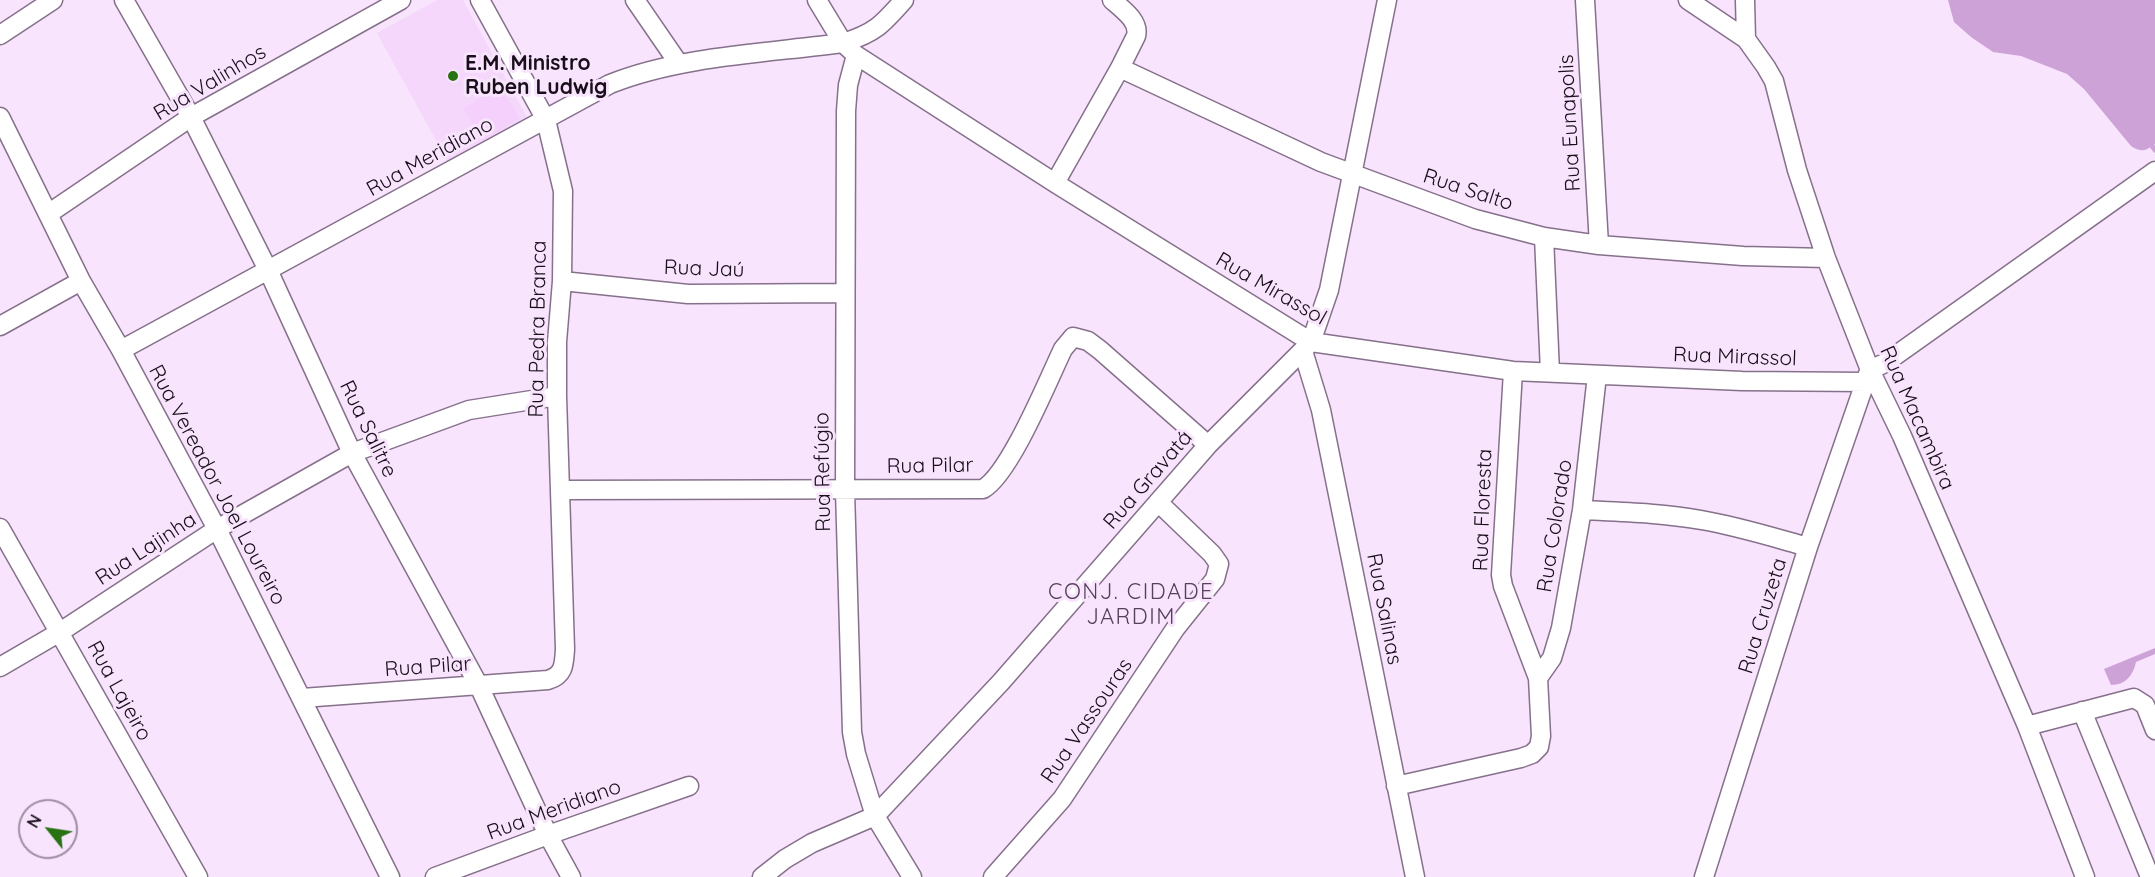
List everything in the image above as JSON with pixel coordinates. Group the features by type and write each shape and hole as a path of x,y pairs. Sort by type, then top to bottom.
{"street":[{"path":"0,35 53,0"},
{"name":"Rua Salitre","path":"124,0 191,117 268,270 352,453 479,686 548,835 571,877"},
{"name":"Rua Valinhos","path":"48,214 191,117 400,0"},
{"name":"Rua Pedra Branca","path":"480,0 546,120 562,191 562,281 557,342 557,396 565,649 562,671 557,676"},
{"path":"635,0 679,64"},
{"name":"Rua Mirassol","path":"817,0 849,49 1307,347 1513,371 1742,381 1868,376"},
{"name":"Rua Meridiano","path":"121,350 610,84 630,76 679,64 849,49 874,30 904,0"},
{"path":"1055,183 1120,68 1137,31 1133,21 1112,0"},
{"name":"Rua Gravatá","path":"762,877 785,859 812,843 875,816 1001,682 1208,445 1307,347 1329,290 1387,0"},
{"name":"Rua Eunapolis","path":"1585,0 1599,245"},
{"name":"Rua Macambira","path":"1688,0 1746,39 1766,67 1778,93 1797,170 1868,376 1902,436 2026,726 2085,877"},
{"path":"1745,0 1746,39"},
{"name":"Rua Refúgio","path":"849,49 844,293 845,490 852,732 856,754 875,816 912,877"},
{"name":"Rua Salto","path":"1120,68 1300,153 1475,219 1544,237 1599,245 1743,256 1826,258"},
{"name":"Rua Vereador Joel Loureiro","path":"0,117 81,281 121,350 217,529 390,877"},
{"path":"1868,376 2155,171"},
{"path":"1544,237 1550,372"},
{"path":"0,326 81,281"},
{"name":"Rua Jaú","path":"562,281 688,294 844,293"},
{"name":"Rua Pilar","path":"560,490 983,489 999,476 1063,349 1073,337 1088,341 1100,350 1208,445"},
{"name":"Rua Salinas","path":"1307,347 1415,877"},
{"name":"Rua Floresta","path":"1396,786 1532,754 1539,747 1541,736 1538,678 1503,586 1501,574 1513,371"},
{"name":"Rua Colorado","path":"1538,678 1552,658 1559,638 1582,510 1597,375"},
{"name":"Rua Cruzeta","path":"1704,877 1808,547 1868,376"},
{"name":"Rua Lajinha","path":"0,667 60,632 217,529 352,453 469,410 557,396"},
{"name":"Rua Vassouras","path":"993,877 1062,799 1175,628 1208,589 1218,573 1220,564 1212,554 1159,503"},
{"path":"1582,510 1703,520 1808,547"},
{"name":"Rua Lajeiro","path":"0,528 198,877"},
{"name":"Rua Pilar","path":"302,698 479,686 548,680 557,676"},
{"path":"2026,726 2134,698 2145,705 2155,730"},
{"path":"2082,711 2150,877"},
{"name":"Rua Meridiano","path":"435,877 689,786"}],"shaded area":[{"name":"E.M. Ministro Ruben Ludwig","path":"437,0 463,0 528,119 449,164 377,33"},
{"path":"1948,0 2155,0 2155,144 2143,150 2131,146 2084,89 2067,74 2021,56 1993,52 1971,37 1954,22"},
{"path":"499,86 520,118 483,141 463,109"},
{"path":"2155,648 2155,654 2136,662 2128,679 2111,685 2104,669"}],"waterway":[{"path":"2152,146 2155,150"}],"place":[{"name":"E.M. Ministro Ruben Ludwig","path":"453,76"}],"district":[{"name":"CONJ. CIDADE JARDIM","path":"1131,604"}]}
